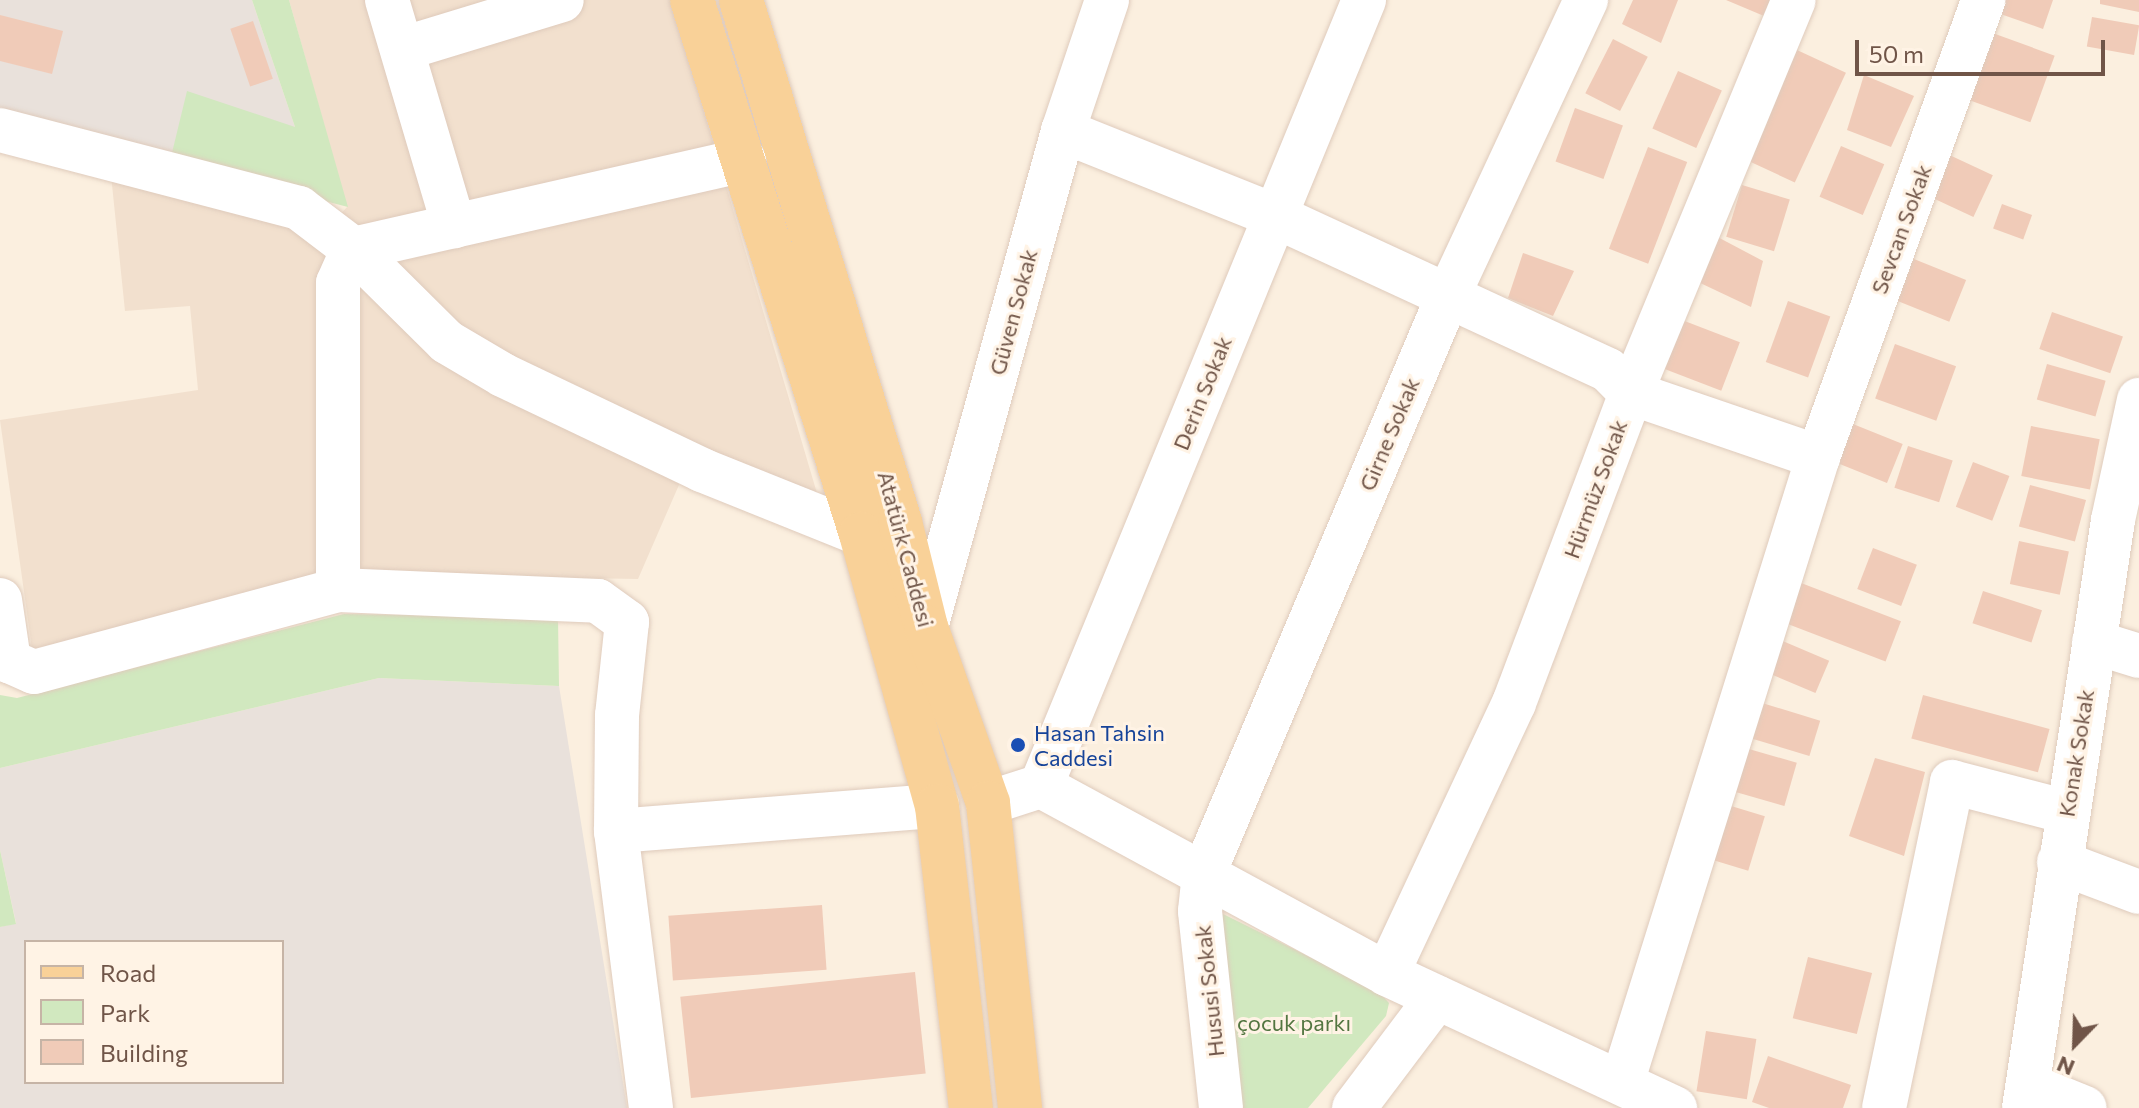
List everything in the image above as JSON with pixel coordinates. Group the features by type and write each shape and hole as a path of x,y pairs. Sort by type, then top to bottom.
{"main road":[{"path":"692,0 861,534 937,806 971,1108"},
{"name":"Atatürk Caddesi","path":"741,0 900,522 926,627 988,803 1020,1108"}],"street":[{"path":"387,0 454,226"},
{"path":"402,49 562,0"},
{"name":"Güven Sokak","path":"926,627 1063,131 1107,0"},
{"name":"Derin Sokak","path":"1041,786 1364,0"},
{"name":"Girne Sokak","path":"1204,873 1448,296 1586,0"},
{"name":"Hürmüz Sokak","path":"1387,974 1514,703 1631,393 1794,0"},
{"name":"Sevcan Sokak","path":"1622,1083 1818,457 1983,0"},
{"path":"0,130 299,208 353,249 447,342 503,375 702,470 861,534"},
{"path":"1063,131 1275,216 1608,370 1631,393 1818,457"},
{"path":"353,249 744,160"},
{"path":"338,590 338,283 353,249"},
{"name":"Konak Sokak","path":"2026,1096 2094,642 2139,400"},
{"path":"0,600 9,661 34,672 338,590 598,601 627,622 617,715 616,831 651,1108"},
{"path":"2094,642 2139,656"},
{"path":"1884,1108 1952,782 2067,812"},
{"path":"988,803 1041,786 1387,974 1669,1107"},
{"path":"616,831 937,806"},
{"path":"2059,862 2139,892"},
{"name":"Hususi Sokak","path":"1204,873 1200,911 1221,1108"},
{"path":"1354,1108 1437,998"},
{"path":"2026,1096 2085,1108"}],"shaded area":[{"path":"0,0 252,0 295,127 170,161 0,114"},
{"path":"289,0 671,0 819,500 692,455 638,579 353,574 32,649 0,420 198,390 190,306 125,311 111,175 295,222 318,240 347,207"},
{"path":"379,678 559,686 627,1108 0,1108 0,927 16,923 0,850 0,768"}],"green space":[{"path":"252,0 289,0 348,207 170,161 187,91 295,127"},
{"path":"344,614 558,618 559,686 379,678 0,768 0,695 17,698"},
{"path":"0,850 16,924 0,927"},
{"name":"çocuk parkı","path":"1213,909 1378,991 1389,1003 1386,1016 1308,1108 1240,1108"}],"building":[{"path":"1633,0 1678,0 1661,43 1622,24"},
{"path":"1726,0 1770,0 1764,16"},
{"path":"1996,0 2053,0 2043,29 1992,11"},
{"path":"2100,0 2139,0 2139,12 2100,4"},
{"path":"0,15 63,31 52,74 0,61"},
{"path":"2092,17 2139,25 2134,55 2087,47"},
{"path":"253,21 273,79 250,86 230,29"},
{"path":"1987,31 2055,56 2030,122 1963,98"},
{"path":"1613,39 1648,57 1620,111 1585,93"},
{"path":"1797,50 1846,73 1795,182 1746,160"},
{"path":"1678,71 1722,91 1696,148 1652,129"},
{"path":"1864,75 1914,96 1891,147 1847,130"},
{"path":"1575,108 1623,125 1603,179 1556,162"},
{"path":"1841,146 1884,164 1863,215 1820,197"},
{"path":"1648,147 1687,162 1648,264 1609,249"},
{"path":"1943,152 1993,175 1973,217 1924,194"},
{"path":"1742,185 1790,200 1774,251 1726,237"},
{"path":"2002,204 2032,215 2023,239 1993,228"},
{"path":"1710,233 1763,261 1751,307 1696,281"},
{"path":"1523,253 1574,271 1553,316 1508,298"},
{"path":"1904,255 1966,280 1949,322 1887,297"},
{"path":"1788,301 1830,316 1808,377 1766,362"},
{"path":"2052,312 2123,336 2110,373 2039,349"},
{"path":"1682,320 1740,342 1721,391 1663,369"},
{"path":"1895,344 1956,366 1936,421 1875,399"},
{"path":"2047,364 2106,381 2095,416 2037,400"},
{"path":"1848,422 1903,444 1887,483 1832,461"},
{"path":"2031,426 2100,439 2090,489 2021,476"},
{"path":"1908,446 1953,461 1939,502 1894,488"},
{"path":"1973,462 2009,476 1992,521 1956,507"},
{"path":"2030,485 2086,500 2075,542 2019,527"},
{"path":"2019,541 2069,552 2060,595 2010,584"},
{"path":"1873,548 1917,565 1901,606 1857,589"},
{"path":"1788,578 1901,621 1886,662 1773,618"},
{"path":"1983,591 2042,610 2031,642 1972,623"},
{"path":"1773,637 1829,661 1815,693 1759,669"},
{"path":"1923,695 2050,729 2038,772 1911,738"},
{"path":"1759,702 1820,721 1809,756 1748,737"},
{"path":"1742,747 1797,763 1784,806 1730,790"},
{"path":"1875,758 1925,772 1904,856 1849,836"},
{"path":"1718,802 1765,816 1748,871 1701,857"},
{"path":"822,905 827,970 673,981 668,916"},
{"path":"1808,957 1872,973 1857,1034 1793,1018"},
{"path":"915,972 926,1073 691,1098 680,997"},
{"path":"1706,1031 1756,1039 1747,1099 1696,1091"},
{"path":"1768,1056 1851,1085 1843,1108 1769,1108 1752,1102"}],"place":[{"name":"Hasan Tahsin Caddesi","path":"1018,745"}]}
